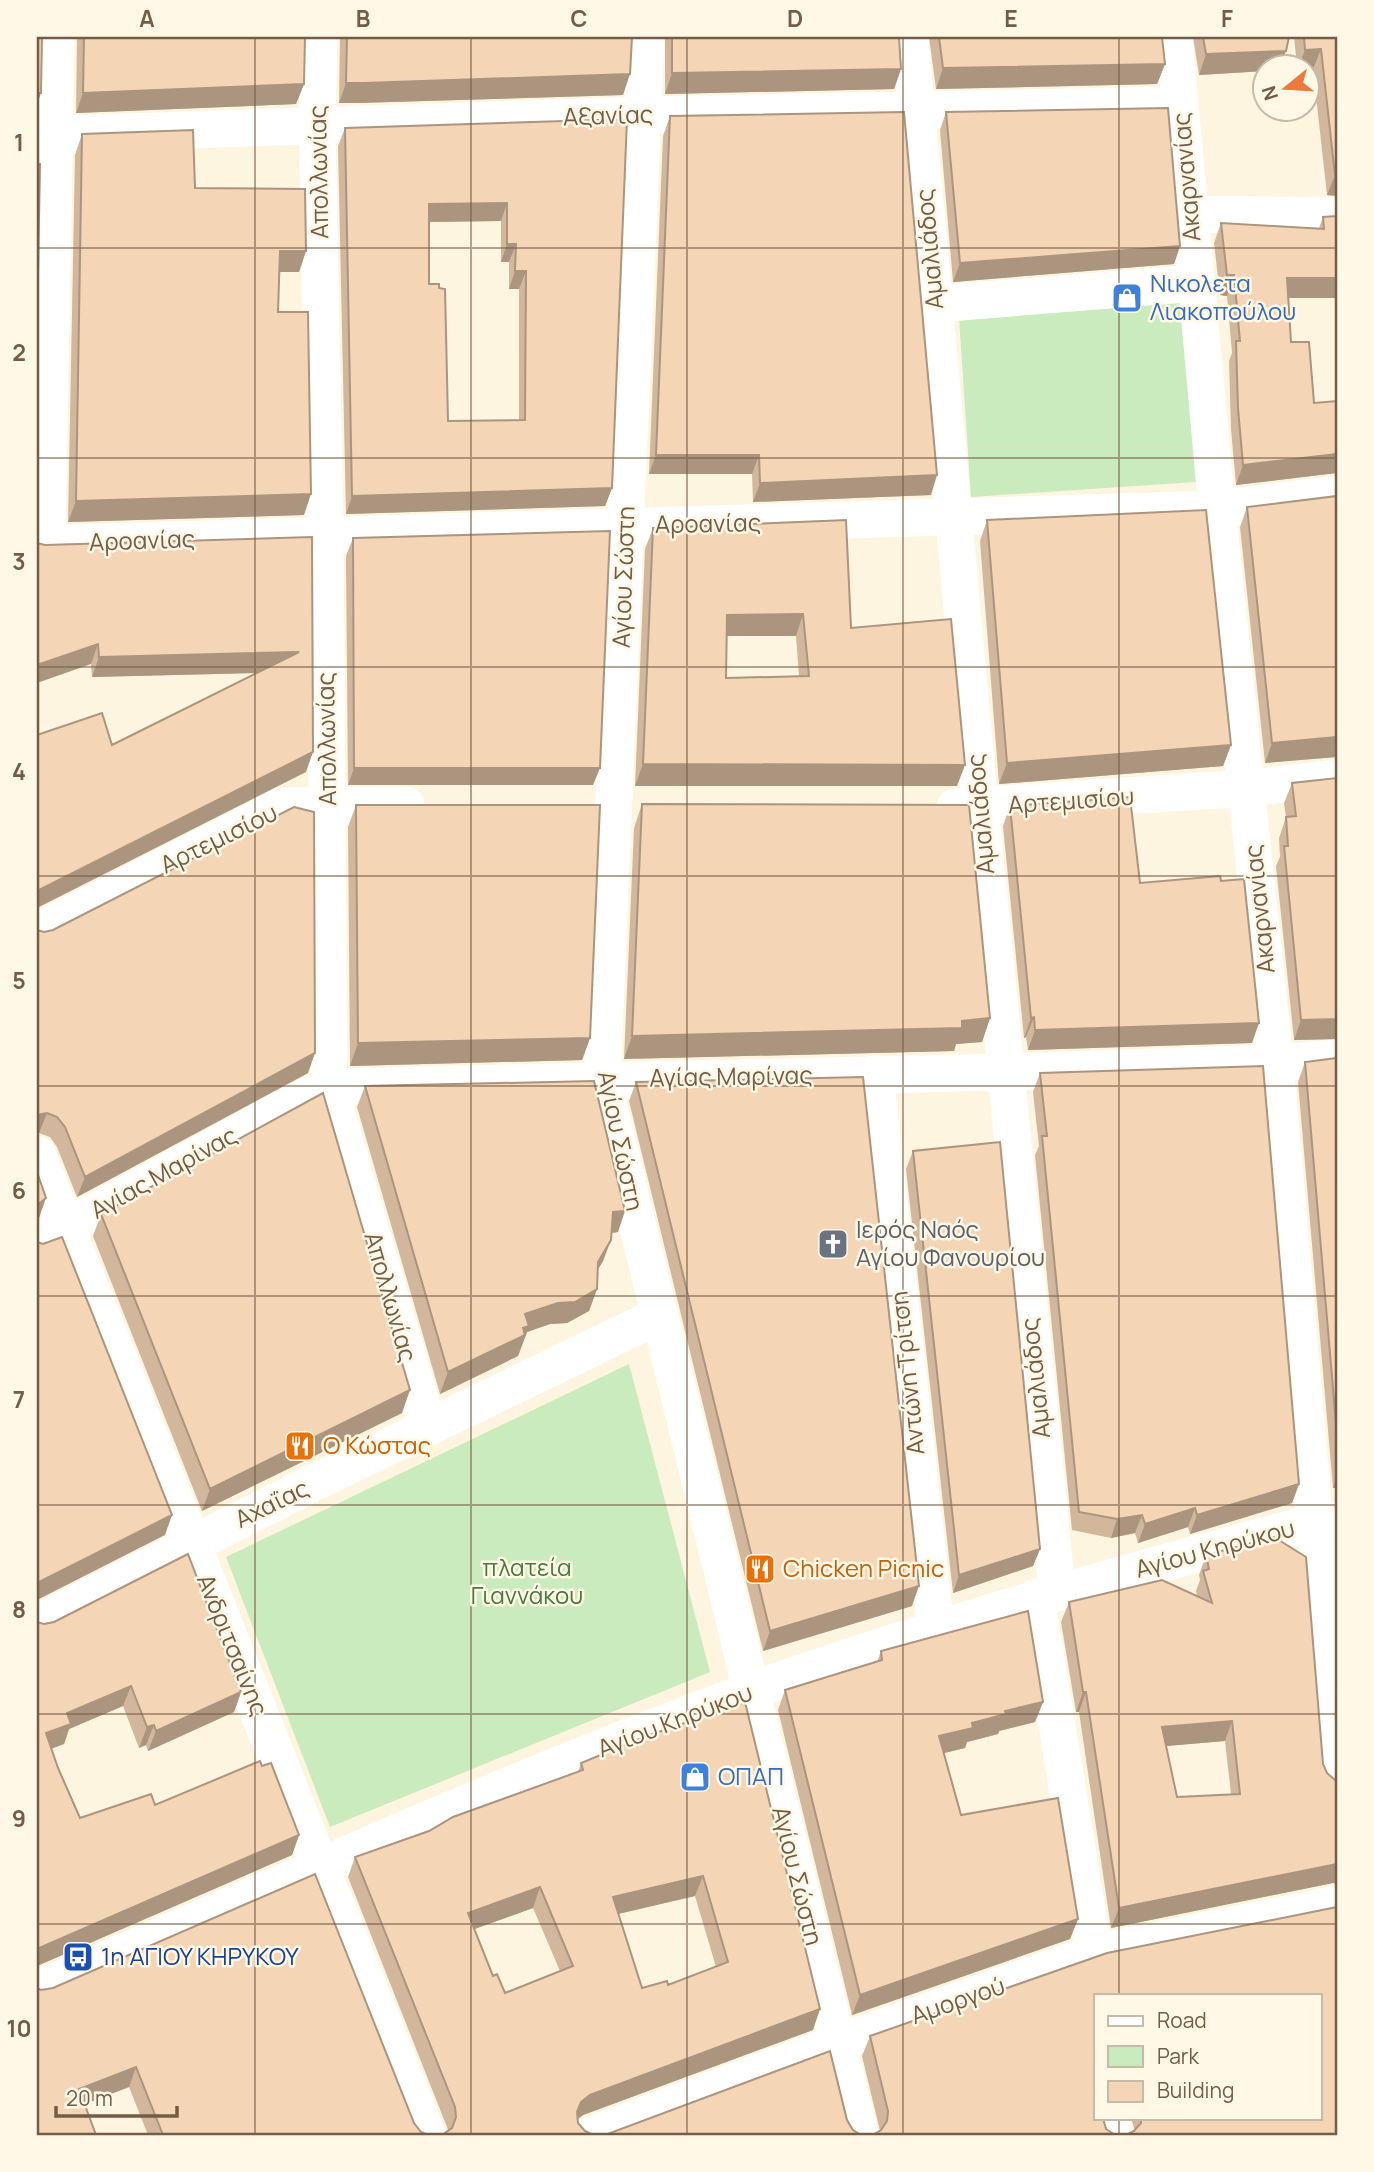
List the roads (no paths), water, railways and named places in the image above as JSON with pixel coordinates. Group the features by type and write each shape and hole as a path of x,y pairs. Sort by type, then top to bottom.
{"street":[{"path":"42,544 45,134 56,37"},
{"name":"Απολλωνίας","path":"319,37 317,125 325,534 328,1087 428,1427"},
{"name":"Αγίου Σώστη","path":"646,37 626,526 627,808 602,1080 860,2135"},
{"name":"Αμαλιάδος","path":"910,37 1006,1072 1047,1594 1094,1953"},
{"name":"Ακαρνανίας","path":"1174,37 1217,509 1326,1521 1337,1782"},
{"name":"Αξανίας","path":"45,134 643,115 1180,105"},
{"path":"1190,214 1337,216"},
{"path":"936,304 1196,283"},
{"name":"Αροανίας","path":"42,544 1217,509 1337,494"},
{"name":"Αρτεμισίου","path":"926,807 980,807 1249,788 1337,778"},
{"name":"Αρτεμισίου","path":"37,931 282,806 437,806"},
{"path":"573,807 627,808"},
{"name":"Αγίας Μαρίνας","path":"51,1234 300,1099 328,1087 1006,1072 1275,1063 1337,1058"},
{"name":"Αντώνη Τρίτση","path":"875,1074 936,1631"},
{"name":"Ανδριτσαίνης","path":"37,1155 51,1234 192,1544 427,2135"},
{"name":"Αχαΐας","path":"37,1623 428,1427 660,1315"},
{"name":"Αγίου Κηρύκου","path":"37,1989 320,1865 692,1712 1047,1594 1326,1521"},
{"name":"Αμοργού","path":"590,2135 837,2043 1094,1953 1337,1904"}],"place":[{"name":"Νικολετα Λιακοπούλου","path":"1127,298"},
{"name":"Ιερός Ναός Αγίου Φανουρίου","path":"833,1244"},
{"name":"Ο Κώστας","path":"300,1446"},
{"name":"Chicken Picnic","path":"760,1569"},
{"name":"ΟΠΑΠ","path":"695,1777"},
{"name":"1η ΑΓΙΟΥ ΚΗΡΥΚΟΥ","path":"78,1957"}],"park label":[{"name":"πλατεία Γιαννάκου","path":"527,1582"}]}
